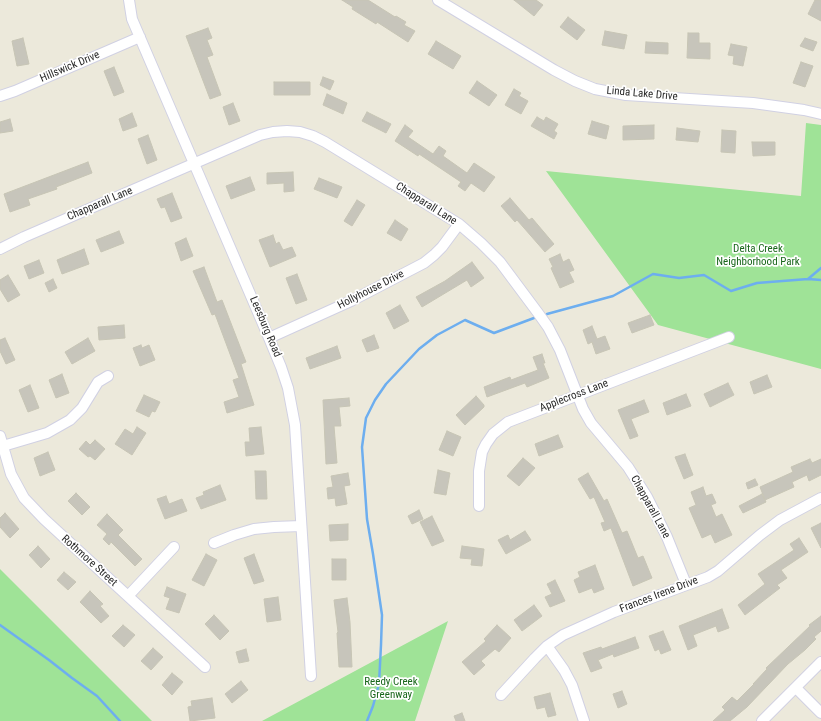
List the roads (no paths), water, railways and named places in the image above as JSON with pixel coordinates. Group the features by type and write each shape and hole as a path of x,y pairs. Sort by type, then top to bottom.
{"street":[{"name":"Leesburg Road","path":"129,0 132,19 282,367 291,401 295,425 311,676"},
{"name":"Linda Lake Drive","path":"438,0 554,70 595,89 626,95 753,103 804,110 821,114"},
{"name":"Hillswick Drive","path":"0,96 140,37"},
{"name":"Chapparall Lane","path":"0,249 24,237 260,135 287,131 300,132 313,136 459,224 500,262 538,313 560,350 591,423 628,467 647,496 667,537 686,584"},
{"name":"Hollyhouse Drive","path":"269,338 351,301 424,263 434,256 459,224"},
{"name":"Applecross Lane","path":"479,506 480,458 486,444 493,434 508,422 729,337"},
{"path":"1,441 47,433 70,420 82,408 98,382 108,376"},
{"name":"Rothmore Street","path":"1,441 11,474 24,498 44,519 205,667"},
{"name":"Frances Irene Drive","path":"501,695 547,646 563,635 588,623 686,584 708,577 718,571 780,520 821,498"},
{"path":"214,543 254,529 301,526"},
{"path":"128,596 174,547"},
{"path":"547,646 564,670 572,685 584,721"},
{"path":"762,721 821,662"},
{"path":"796,688 821,713"}],"waterway":[{"path":"808,279 821,268"},
{"path":"547,314 613,296 653,274 679,278 704,275 731,291 757,283 808,279 821,280"},
{"path":"367,721 379,684 382,615 367,519 362,447 366,418 375,400 386,384 419,349 437,335 465,320 494,333 534,318"},
{"path":"0,625 97,696 120,721"}],"park label":[{"name":"Delta Creek Neighborhood Park","path":"758,255"},
{"name":"Reedy Creek Greenway","path":"391,688"}]}
